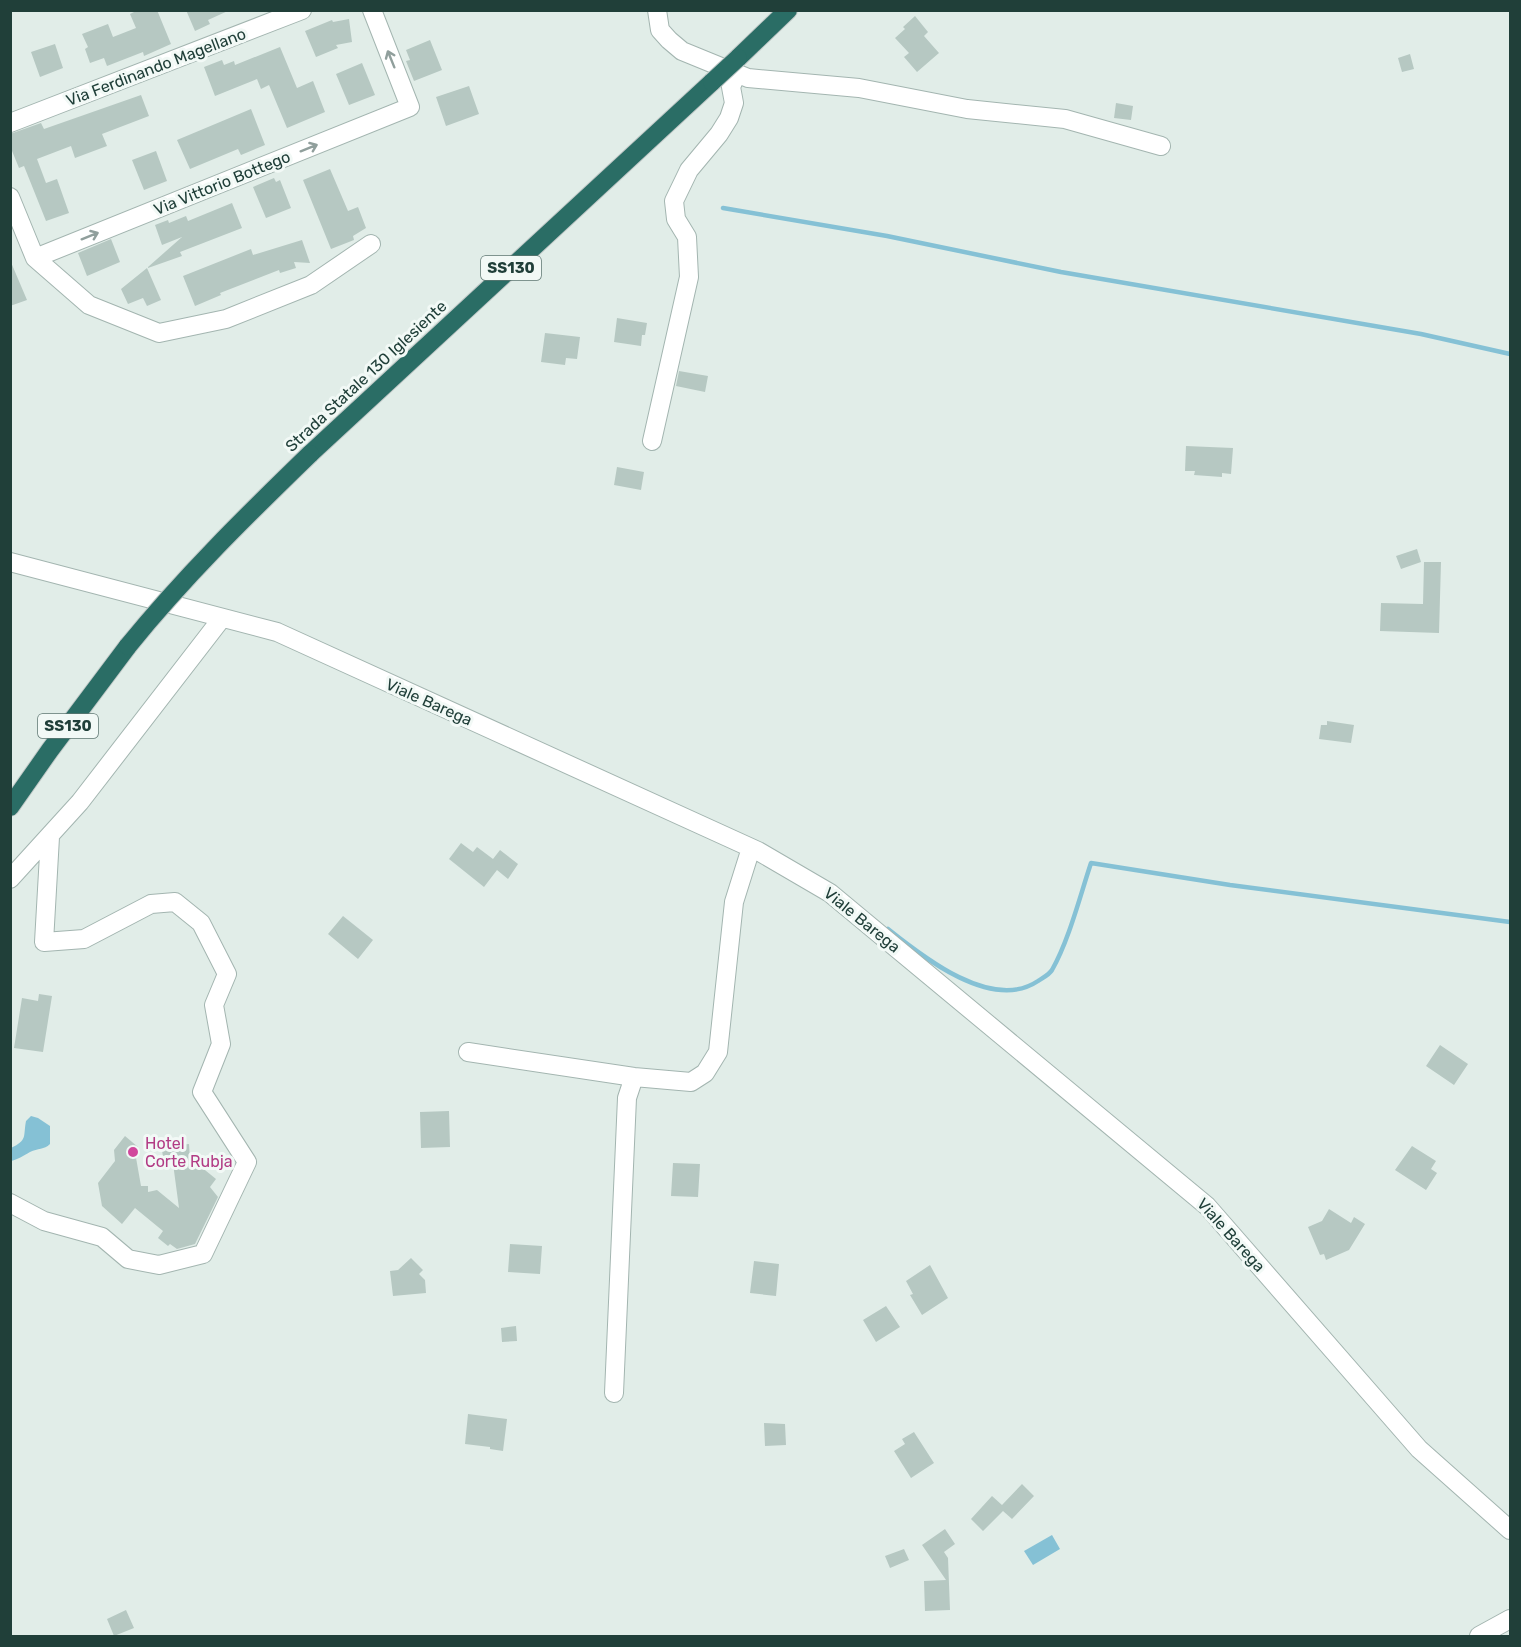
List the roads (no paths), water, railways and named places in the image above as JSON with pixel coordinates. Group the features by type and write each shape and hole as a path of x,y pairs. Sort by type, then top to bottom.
{"highway":[{"name":"Strada Statale 130 Iglesiente","path":"10,807 129,646 194,570 241,520 712,82 738,66 788,10"}],"street":[{"name":"Via Ferdinando Magellano","path":"10,123 302,10"},
{"name":"Via Vittorio Bottego","path":"35,258 410,107 372,10"},
{"path":"657,10 660,30 682,51 738,66 748,78 859,88 968,109 1065,119 1161,146"},
{"path":"652,441 689,277 687,237 676,219 674,201 689,170 719,134 729,118 734,103 731,87 738,66"},
{"path":"10,197 35,258 89,304 159,333 226,319 311,285 371,243"},
{"name":"Viale Barega","path":"10,562 277,632 752,848 830,893 1207,1206 1419,1449 1510,1530"},
{"path":"10,879 80,802 222,618"},
{"path":"10,1203 44,1221 102,1237 128,1259 159,1265 203,1254 247,1162 202,1092 221,1044 214,1005 227,974 201,923 176,902 151,904 84,939 44,942 50,837"},
{"path":"468,1052 634,1077 691,1082 705,1073 718,1052 734,902 752,848"},
{"path":"614,1393 627,1098 634,1077"},
{"path":"1479,1636 1510,1619"}],"water":[{"path":"31,1116 50,1126 50,1144 11,1161 11,1148 22,1140 26,1121"},
{"path":"1052,1535 1060,1549 1033,1565 1024,1551"}],"waterway":[{"path":"723,208 887,236 1061,272 1421,334 1510,354"},
{"path":"888,929 939,966 959,977 980,986 1000,990 1020,989 1038,981 1052,970 1069,932 1091,863 1230,885 1510,922"}],"place":[{"name":"Hotel Corte Rubja","path":"133,1152"}]}
